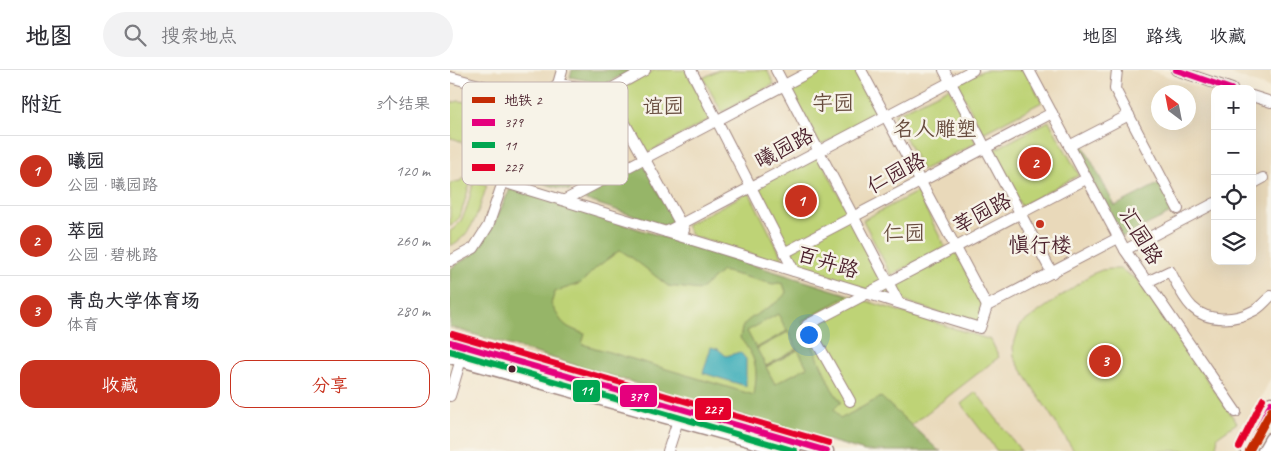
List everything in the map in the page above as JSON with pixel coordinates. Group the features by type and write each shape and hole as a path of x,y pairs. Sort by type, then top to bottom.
{"main road":[{"path":"450,342 681,414 788,451"},
{"path":"455,359 827,451"},
{"path":"1247,451 1271,403"},
{"path":"1264,451 1271,439"}],"street":[{"path":"622,82 645,70"},
{"path":"691,70 794,271"},
{"path":"776,70 899,303"},
{"path":"628,167 812,70"},
{"path":"861,70 987,306 1118,238"},
{"path":"944,70 1052,273"},
{"name":"曦园路","path":"666,232 973,70"},
{"name":"汇园路","path":"1029,70 1125,250 1236,412"},
{"path":"1117,70 1115,88 1178,209"},
{"path":"1176,70 1220,85"},
{"path":"450,77 468,82"},
{"path":"1256,97 1271,102"},
{"name":"仁园路","path":"784,253 1052,113"},
{"path":"1069,146 1129,114"},
{"path":"628,128 689,238"},
{"path":"1256,182 1263,178"},
{"name":"莘园路","path":"850,401 807,324 1086,179"},
{"path":"450,261 474,248 488,226 502,185"},
{"name":"百卉路","path":"513,185 980,328 987,306"},
{"path":"564,200 593,185"},
{"path":"1125,250 1211,205"},
{"path":"1147,282 1170,271 1179,289 1192,307 1209,317 1237,318 1255,311 1271,296"},
{"path":"450,396 455,359 465,346"},
{"path":"668,451 681,414"}],"shaded area":[{"path":"450,70 1149,70 1192,85 1151,85 1151,130 1196,130 1196,86 1211,92 1211,265 1256,265 1256,108 1271,113 1271,378 1234,451 874,451 450,336"},
{"path":"1220,70 1271,70 1271,89"}],"green space":[{"path":"572,70 632,70 609,82 595,82 570,77"},
{"name":"谊园","path":"655,70 686,70 712,118 646,154 628,121 628,85"},
{"path":"718,70 767,70 774,84 722,112 703,78"},
{"name":"宇园","path":"823,70 858,70 881,113 820,145 789,88"},
{"path":"984,70 1025,70 1042,102 983,133 957,84"},
{"name":"名人雕塑","path":"949,88 976,143 922,170 894,115"},
{"path":"462,102 462,143 450,138 450,103"},
{"path":"1049,121 1079,175 1021,206 992,151"},
{"path":"1082,143 1115,206 1160,183 1175,211 1122,237 1074,147"},
{"path":"818,154 892,297 795,268 754,188"},
{"path":"644,165 674,222 665,226 580,198 605,185 628,185 628,173"},
{"path":"462,180 462,185 470,185 460,217 450,227 450,183"},
{"path":"473,185 487,185 478,212 470,228 465,235 450,246 450,231 460,222"},
{"path":"549,185 572,185 570,191"},
{"path":"510,189 991,340 999,357 892,440 450,311 450,269 476,252 493,226"},
{"path":"510,189 849,295 802,322 832,389 841,402 834,409 840,419 881,397 941,451 865,451 450,327 450,269 476,252 493,226","holes":["620,250 668,286 700,290 722,271 773,284 783,284 786,292 783,297 751,318 742,329 740,338 750,352 755,364 754,395 582,344 585,334 564,324 551,304 555,292 581,283 597,267","778,314 787,331 756,348 747,331","788,332 797,349 766,366 757,349","798,350 807,367 775,384 766,367"]},
{"path":"749,192 786,265 692,236 686,225"},
{"name":"仁园","path":"917,192 945,247 891,275 863,220"},
{"path":"955,250 985,307 978,326 901,300 892,283"},
{"path":"1111,269 1120,269 1138,280 1237,423 1218,436 1214,451 1074,451 1019,366 1014,357 1013,347 1020,325 1092,274"},
{"path":"976,392 1021,451 997,451 961,404"}],"water":[{"path":"711,347 718,349 726,356 740,352 746,359 746,386 703,373"}],"metro line":[{"name":"2","path":"1249,451 1271,411"}],"transit line":[{"name":"379","path":"1176,70 1219,85"},
{"name":"227","path":"452,334 829,443"},
{"name":"379","path":"450,342 827,451"},
{"name":"11","path":"450,351 795,451"},
{"name":"227","path":"1239,447 1263,399"},
{"name":"379","path":"1247,451 1271,403"}],"place":[{"name":"萃园","path":"1035,163"},
{"name":"曦园","path":"801,201"},
{"name":"慎行楼","path":"1040,224"},
{"name":"青岛大学体育场","path":"1105,361"}]}
